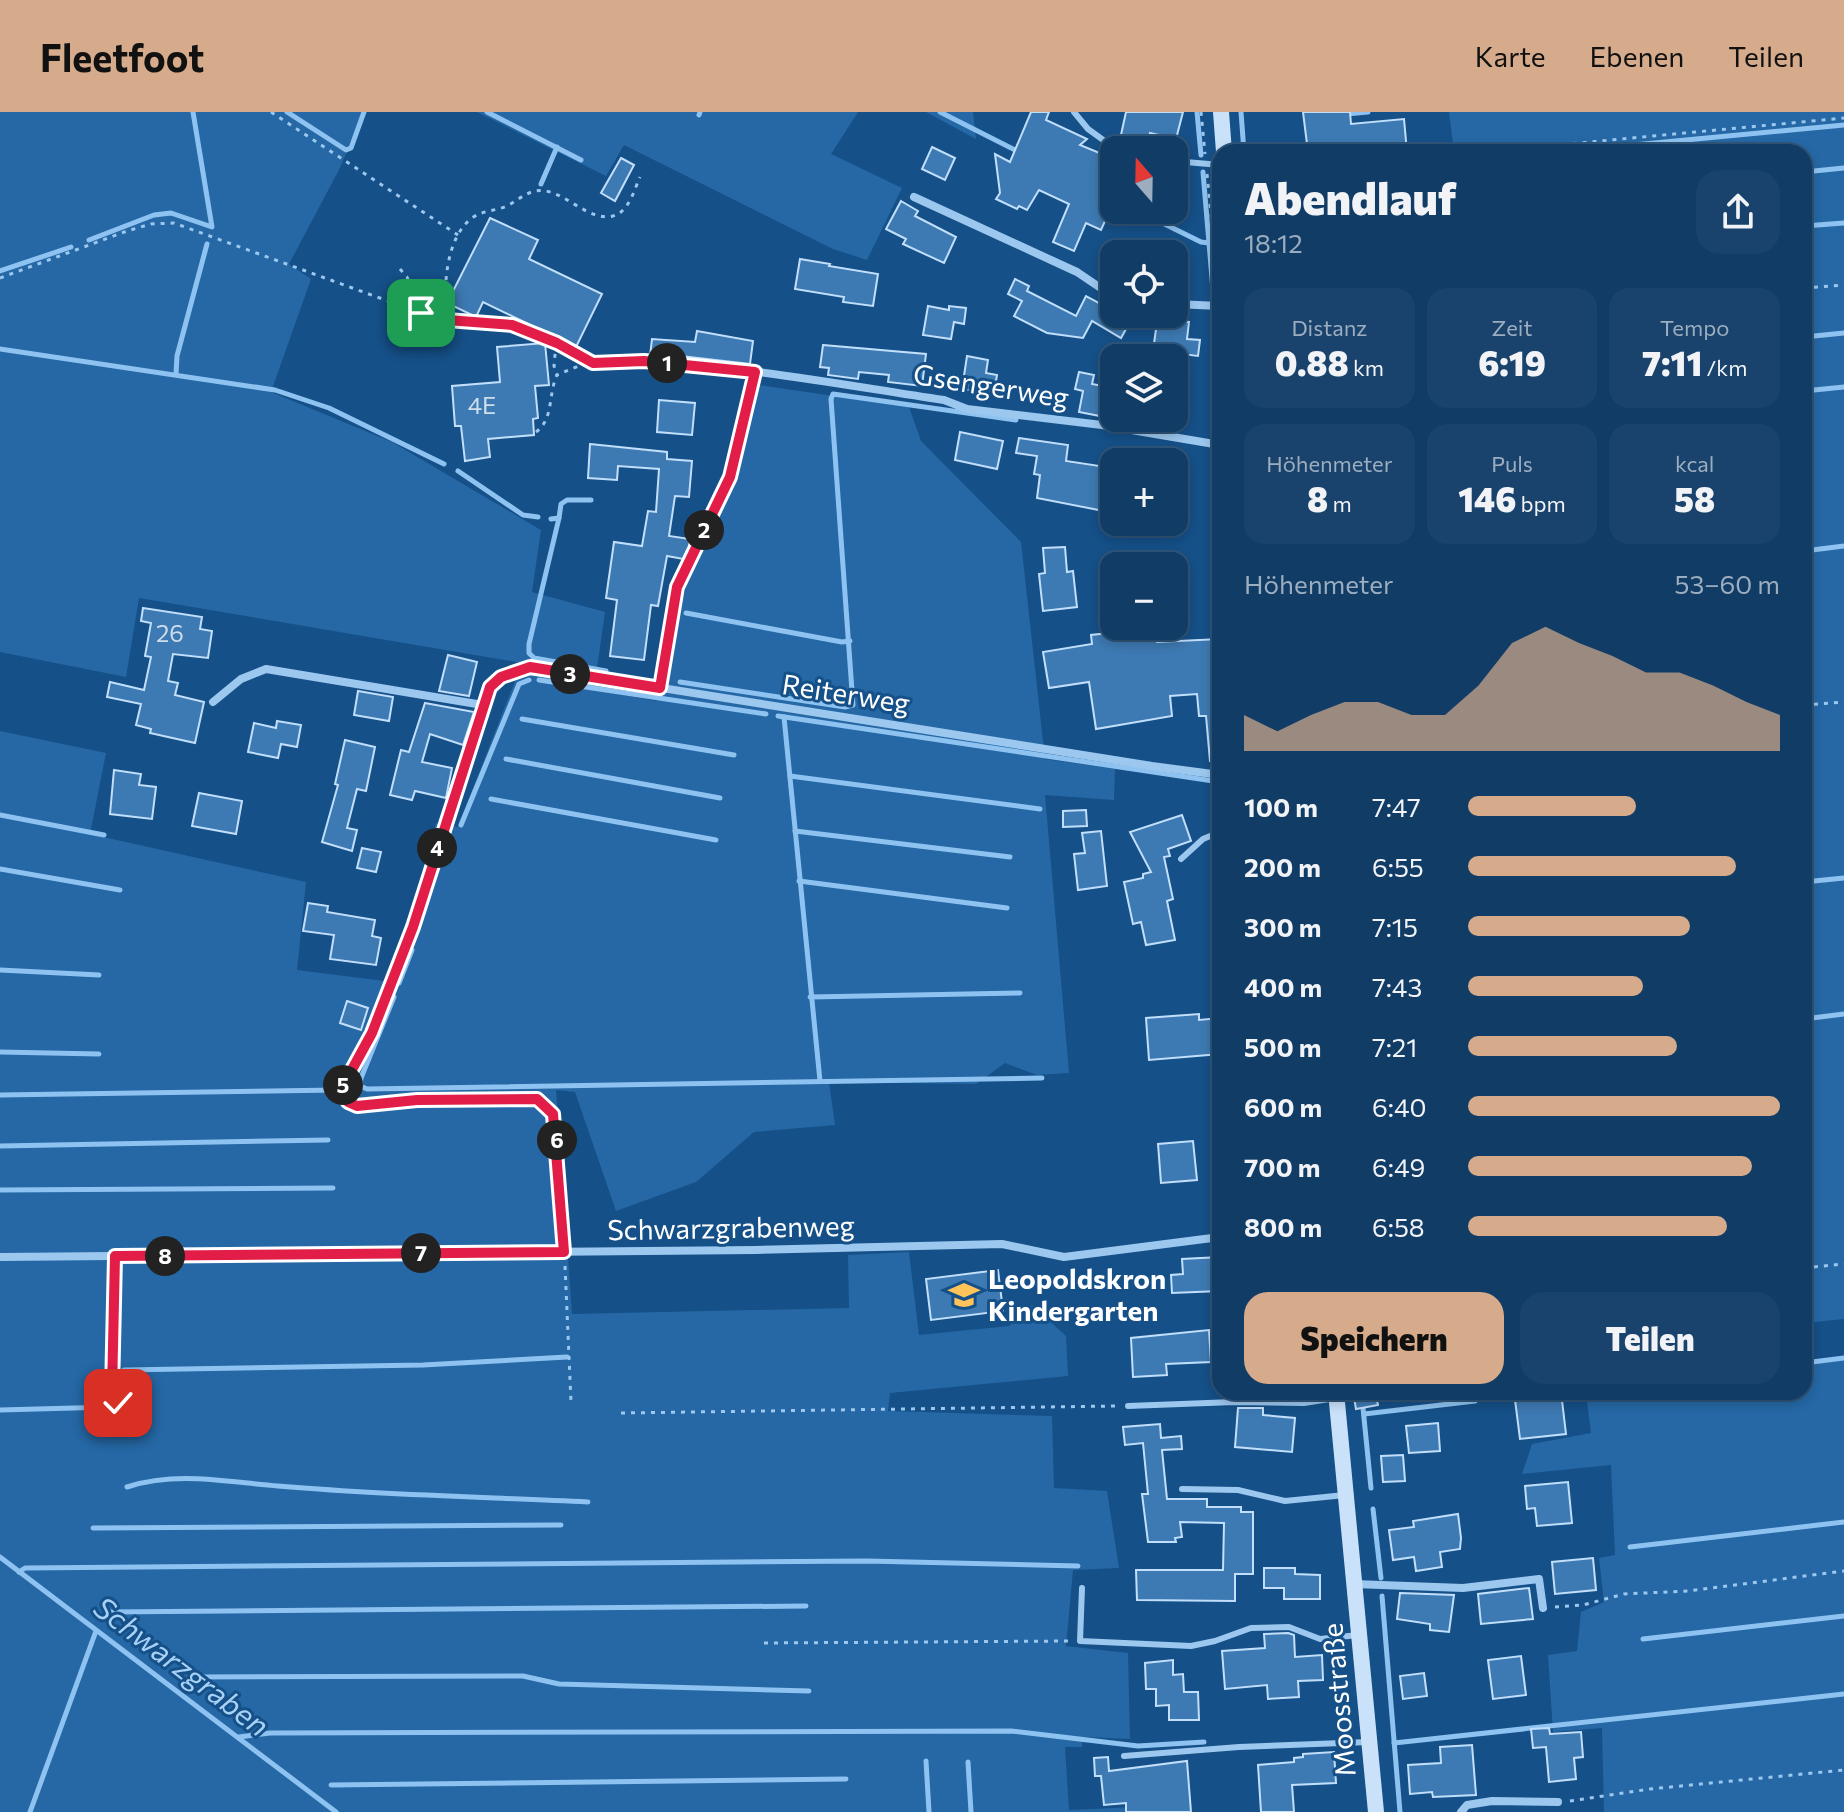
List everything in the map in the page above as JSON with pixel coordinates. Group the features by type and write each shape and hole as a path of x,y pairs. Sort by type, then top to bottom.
{"street":[{"path":"1221,112 1223,144"},
{"path":"914,197 1077,272 1100,288"},
{"path":"1188,304 1212,304"},
{"name":"Gsengerweg","path":"593,363 644,361 755,372 944,400 967,409 1102,425 1212,444"},
{"path":"660,688 677,587 730,477 755,372"},
{"name":"Reiterweg","path":"413,927 490,687 501,677 530,667 1212,774"},
{"path":"213,702 241,679 266,669 483,705"},
{"name":"Schwarzgrabenweg","path":"0,1257 1002,1244 1064,1257 1212,1238"},
{"name":"Moosstraße","path":"1336,1400 1376,1812"},
{"name":"Moosstraße","path":"1354,1584 1463,1588 1539,1579 1543,1608"},
{"path":"1461,1812 1467,1805 1492,1801 1558,1802"}],"lane":[{"path":"1074,112 1100,138"},
{"path":"1188,163 1212,165"},
{"path":"1181,859 1203,839 1212,835"},
{"path":"1128,1406 1304,1403 1316,1400"},
{"path":"1182,1489 1238,1490 1285,1501 1346,1495"},
{"path":"1082,1588 1080,1641 1191,1646 1251,1628 1289,1627 1320,1639 1359,1635"},
{"path":"1124,1756 1239,1747 1369,1742"}],"path":[{"path":"271,112 458,235"},
{"path":"1201,112 1212,225"},
{"path":"1568,144 1844,118"},
{"path":"447,320 445,276 458,235 471,218 488,210 503,208 528,193 542,190 602,217 615,216 625,210 640,177"},
{"path":"0,278 127,231 151,224 174,223 421,313 447,320 512,325 557,343 593,363"},
{"path":"400,269 407,277 421,313"},
{"path":"1812,287 1844,285"},
{"path":"536,432 544,427 549,413 550,390 557,375 554,358 557,343"},
{"path":"557,375 573,367 593,363"},
{"path":"1812,704 1844,702"},
{"path":"413,927 372,1033 343,1086 348,1102 357,1106 417,1100 537,1099 553,1114 571,1402"},
{"path":"115,1256 112,1392 118,1403 131,1412"},
{"path":"1812,1267 1844,1264"},
{"path":"621,1413 1128,1406"},
{"path":"1543,1608 1583,1605 1624,1594 1688,1591 1844,1571"},
{"path":"764,1643 1080,1641"},
{"path":"1558,1802 1650,1789 1844,1770"}],"shaded area":[{"path":"0,112 363,112 340,168 289,264 311,279 271,392 392,442 541,530 532,592 605,612 594,690 657,701 687,583 705,538 728,498 758,385 909,407 921,441 1021,542 1045,759 1115,769 1114,800 1045,795 1069,1073 1037,1075 1005,1063 976,1084 829,1082 835,1125 754,1132 696,1182 616,1211 575,1092 556,1090 572,1314 849,1308 848,1255 909,1252 919,1335 1009,1326 1032,1305 1066,1336 1068,1376 890,1393 888,1411 1052,1416 1054,1488 1107,1491 1119,1568 1073,1570 1066,1646 1128,1653 1130,1739 1083,1737 1082,1747 1065,1747 1069,1810 1135,1807 1135,1812 0,1812 0,731 106,753 90,834 306,882 297,970 385,981 408,921 436,823 458,827 522,663 139,598 126,677 0,652"},
{"path":"477,112 858,112 831,154 902,188 867,260 833,249 624,145 606,176"},
{"path":"926,112 973,112 976,139"},
{"path":"1449,112 1844,112 1844,1319 1812,1322 1812,144 1453,144"},
{"path":"1844,1360 1844,1812 1604,1812 1602,1728 1553,1732 1548,1655 1577,1651 1581,1612 1604,1602 1599,1558 1615,1555 1611,1465 1522,1474 1532,1444 1591,1433 1587,1400 1812,1400 1812,1364"}],"building":[{"path":"1031,112 1049,112 1046,120 1087,139 1080,145 1100,153 1100,224 1104,224 1101,230 1086,223 1074,251 1053,242 1069,204 1039,190 1027,210 1019,206 1017,209 996,199 1000,193 995,154 1010,162"},
{"path":"1126,112 1183,112 1177,136 1150,133 1149,136 1121,136"},
{"path":"1303,112 1350,112 1351,124 1404,119 1406,144 1307,144"},
{"path":"932,147 955,158 945,180 922,169"},
{"path":"621,158 634,165 615,201 601,193"},
{"path":"901,201 918,211 915,216 956,237 944,263 903,244 906,239 886,229"},
{"path":"490,218 538,240 529,259 602,294 576,347 483,302 476,317 447,303"},
{"path":"800,259 878,274 873,306 843,302 844,297 795,289"},
{"path":"1015,279 1029,286 1027,291 1076,316 1086,296 1100,304 1100,326 1092,321 1083,338 1047,333 1014,316 1022,301 1008,294"},
{"path":"928,306 949,310 949,306 966,308 964,324 954,322 951,339 923,335"},
{"path":"1188,322 1189,322 1187,339 1200,340 1198,356 1188,355 1188,344 1154,344 1156,328 1188,328"},
{"path":"1104,328 1127,328 1121,338"},
{"path":"697,331 753,341 750,364 681,356 650,356 652,339 695,342"},
{"path":"545,343 549,385 535,386 538,418 533,419 534,435 488,439 490,457 465,461 461,426 455,426 452,386 500,382 497,347"},
{"path":"823,345 926,354 922,386 888,382 889,375 859,372 858,379 828,375 829,368 820,367"},
{"path":"967,356 988,360 986,373 997,375 994,394 962,389"},
{"path":"1079,372 1094,375 1092,384 1100,385 1100,416 1079,412 1083,391 1075,389"},
{"path":"659,400 695,403 692,435 657,432"},
{"path":"960,432 1003,441 997,469 955,460"},
{"path":"1019,438 1068,445 1066,461 1100,466 1100,510 1037,498 1040,475 1034,474 1037,456 1016,453"},
{"path":"590,444 667,452 667,459 692,461 689,497 675,496 669,536 690,539 689,547 683,559 667,556 658,606 651,605 644,660 610,656 617,600 606,598 614,542 642,546 648,511 656,512 659,469 618,466 617,480 588,478"},
{"path":"1065,547 1067,572 1073,571 1077,607 1043,611 1039,574 1045,573 1043,548"},
{"path":"143,608 202,617 200,629 212,631 208,658 173,654 168,681 178,683 175,695 204,702 195,743 150,733 151,729 136,725 141,704 107,697 110,682 144,690 151,657 145,656 151,623 141,621"},
{"path":"1100,634 1100,640 1212,639 1212,761 1206,716 1199,716 1197,694 1170,696 1172,716 1096,729 1089,682 1049,688 1043,652 1092,644 1091,635"},
{"path":"448,655 477,662 469,696 439,691"},
{"path":"358,691 393,697 389,721 354,715"},
{"path":"425,703 474,712 463,745 430,734 422,762 452,768 446,798 415,791 412,800 390,795 401,750 409,752"},
{"path":"277,721 301,725 297,747 281,744 278,758 248,752 254,723 276,728"},
{"path":"345,740 375,747 366,791 357,789 347,828 357,830 352,851 322,842 338,785 335,784"},
{"path":"114,770 141,774 139,785 156,787 152,819 110,814"},
{"path":"199,793 242,801 236,834 192,826"},
{"path":"1086,810 1087,826 1063,827 1063,811"},
{"path":"1182,815 1191,841 1168,849 1170,856 1164,857 1173,899 1167,901 1175,940 1146,945 1141,922 1133,924 1124,882 1143,878 1143,874 1151,872 1130,832"},
{"path":"1101,831 1107,886 1078,890 1074,854 1085,853 1082,833"},
{"path":"362,848 381,852 376,872 357,868"},
{"path":"308,903 328,906 327,912 375,920 372,936 381,938 376,965 330,959 334,935 303,931"},
{"path":"347,1001 368,1008 361,1030 340,1023"},
{"path":"1199,1014 1199,1020 1212,1019 1212,1055 1149,1060 1146,1018"},
{"path":"1193,1141 1197,1180 1161,1183 1158,1144"},
{"path":"1212,1257 1212,1291 1172,1293 1171,1275 1183,1274 1182,1259"},
{"name":"Leopoldskron Kindergarten","path":"998,1270 1003,1311 931,1320 926,1279"},
{"path":"1209,1330 1211,1362 1166,1364 1167,1375 1133,1377 1131,1338"},
{"path":"1354,1400 1377,1400 1378,1405 1356,1409"},
{"path":"1515,1400 1562,1400 1566,1434 1520,1439"},
{"path":"1238,1408 1263,1408 1263,1415 1295,1418 1292,1452 1235,1447"},
{"path":"1438,1423 1440,1451 1409,1453 1406,1426"},
{"path":"1160,1424 1161,1438 1181,1436 1182,1449 1162,1450 1167,1499 1207,1499 1207,1507 1241,1507 1241,1512 1253,1512 1253,1574 1235,1574 1235,1601 1137,1600 1136,1570 1223,1570 1224,1523 1180,1522 1182,1537 1175,1538 1176,1542 1148,1542 1142,1494 1148,1494 1143,1443 1125,1445 1123,1427"},
{"path":"1403,1455 1405,1481 1383,1482 1381,1456"},
{"path":"1568,1482 1572,1523 1537,1526 1535,1508 1527,1509 1525,1486"},
{"path":"1458,1514 1460,1549 1440,1552 1442,1567 1416,1571 1414,1557 1393,1560 1389,1530 1414,1527 1413,1521"},
{"path":"1593,1558 1596,1590 1555,1594 1552,1562"},
{"path":"1264,1568 1295,1568 1295,1574 1320,1575 1320,1599 1284,1599 1284,1588 1264,1588"},
{"path":"1529,1588 1533,1619 1481,1624 1478,1594"},
{"path":"1400,1593 1454,1595 1449,1632 1430,1630 1430,1624 1397,1619"},
{"path":"1264,1634 1294,1635 1295,1657 1322,1655 1323,1680 1298,1681 1299,1697 1268,1699 1267,1685 1225,1689 1222,1651 1265,1648"},
{"path":"1521,1656 1526,1695 1493,1699 1488,1660"},
{"path":"1173,1660 1173,1675 1183,1674 1184,1692 1198,1692 1199,1720 1169,1720 1169,1705 1156,1706 1156,1689 1146,1689 1145,1663"},
{"path":"1424,1673 1427,1696 1403,1699 1400,1676"},
{"path":"1549,1728 1550,1734 1581,1732 1583,1757 1574,1758 1576,1779 1549,1782 1546,1747 1533,1748 1531,1729"},
{"path":"1472,1745 1476,1795 1433,1797 1432,1792 1410,1794 1408,1765 1441,1763 1440,1747"},
{"path":"1334,1752 1336,1783 1292,1785 1294,1812 1261,1812 1258,1765 1294,1762 1294,1758 1303,1757 1303,1754"},
{"path":"1108,1757 1109,1771 1187,1761 1191,1812 1126,1812 1126,1803 1104,1805 1101,1776 1095,1776 1094,1758"}],"waterway":[{"path":"89,240 154,215 171,213 212,227 193,112"},
{"path":"287,112 346,150 351,148 364,112"},
{"path":"487,112 581,160"},
{"path":"940,112 1021,153"},
{"path":"1197,112 1201,155"},
{"path":"1241,112 1243,144"},
{"path":"1346,114 1368,112"},
{"path":"1644,144 1844,125"},
{"path":"541,184 557,147"},
{"path":"1812,171 1844,168"},
{"path":"1203,172 1212,278"},
{"path":"1812,225 1844,223"},
{"path":"1164,224 1209,243"},
{"path":"176,374 177,356 207,244"},
{"path":"0,271 71,247"},
{"path":"1812,336 1844,333"},
{"path":"0,349 275,390 329,408 444,464"},
{"path":"1812,390 1844,387"},
{"path":"680,682 845,707 853,705 833,394 1016,420"},
{"path":"458,471 523,515 538,517"},
{"path":"559,518 561,504 567,500 591,500"},
{"path":"551,519 559,518 529,653 534,658 606,671"},
{"path":"1812,550 1844,546"},
{"path":"686,613 850,641"},
{"path":"461,825 519,684 529,680"},
{"path":"539,680 766,714"},
{"path":"778,716 1212,781"},
{"path":"784,717 820,1081"},
{"path":"522,719 734,755"},
{"path":"506,759 720,798"},
{"path":"790,776 1040,809"},
{"path":"491,799 716,840"},
{"path":"0,815 104,835"},
{"path":"795,831 1010,857"},
{"path":"0,869 120,890"},
{"path":"1812,881 1844,878"},
{"path":"799,881 1007,908"},
{"path":"399,983 412,950"},
{"path":"0,970 99,975"},
{"path":"810,997 1020,993"},
{"path":"394,997 361,1078 360,1086 367,1089 1042,1078"},
{"path":"1812,1018 1844,1014"},
{"path":"0,1052 99,1054"},
{"path":"0,1095 336,1090"},
{"path":"0,1146 328,1140"},
{"path":"0,1190 333,1188"},
{"path":"119,1389 119,1374 124,1370 423,1365 567,1357"},
{"path":"1812,1362 1844,1358"},
{"path":"1364,1414 1475,1401"},
{"path":"0,1410 111,1407"},
{"path":"1363,1408 1371,1488"},
{"path":"127,1487 164,1480 202,1479 355,1492 588,1502"},
{"path":"1373,1509 1381,1578"},
{"path":"1630,1547 1844,1522"},
{"path":"93,1528 561,1525"},
{"name":"Schwarzgraben","path":"0,1557 336,1812"},
{"path":"19,1572 25,1568 867,1561 1078,1566"},
{"path":"1382,1596 1400,1812"},
{"path":"108,1612 806,1606"},
{"path":"1643,1639 1844,1616"},
{"path":"30,1812 96,1631"},
{"path":"189,1677 523,1676 559,1684 809,1691"},
{"path":"1394,1743 1844,1694"},
{"path":"239,1737 270,1733 1011,1731 1138,1746 1204,1742"},
{"path":"926,1761 929,1812"},
{"path":"968,1762 971,1812"},
{"path":"331,1785 846,1779"}],"place":[{"name":"Leopoldskron Kindergarten","path":"964,1295"}],"route":[{"path":"118,1403 112,1392 115,1256 564,1252 553,1114 537,1099 417,1100 357,1106 348,1102 343,1086 372,1033 413,927 490,687 501,677 530,667 660,688 677,587 730,477 755,372 644,361 593,363 557,343 512,325 447,320 421,313"}]}
